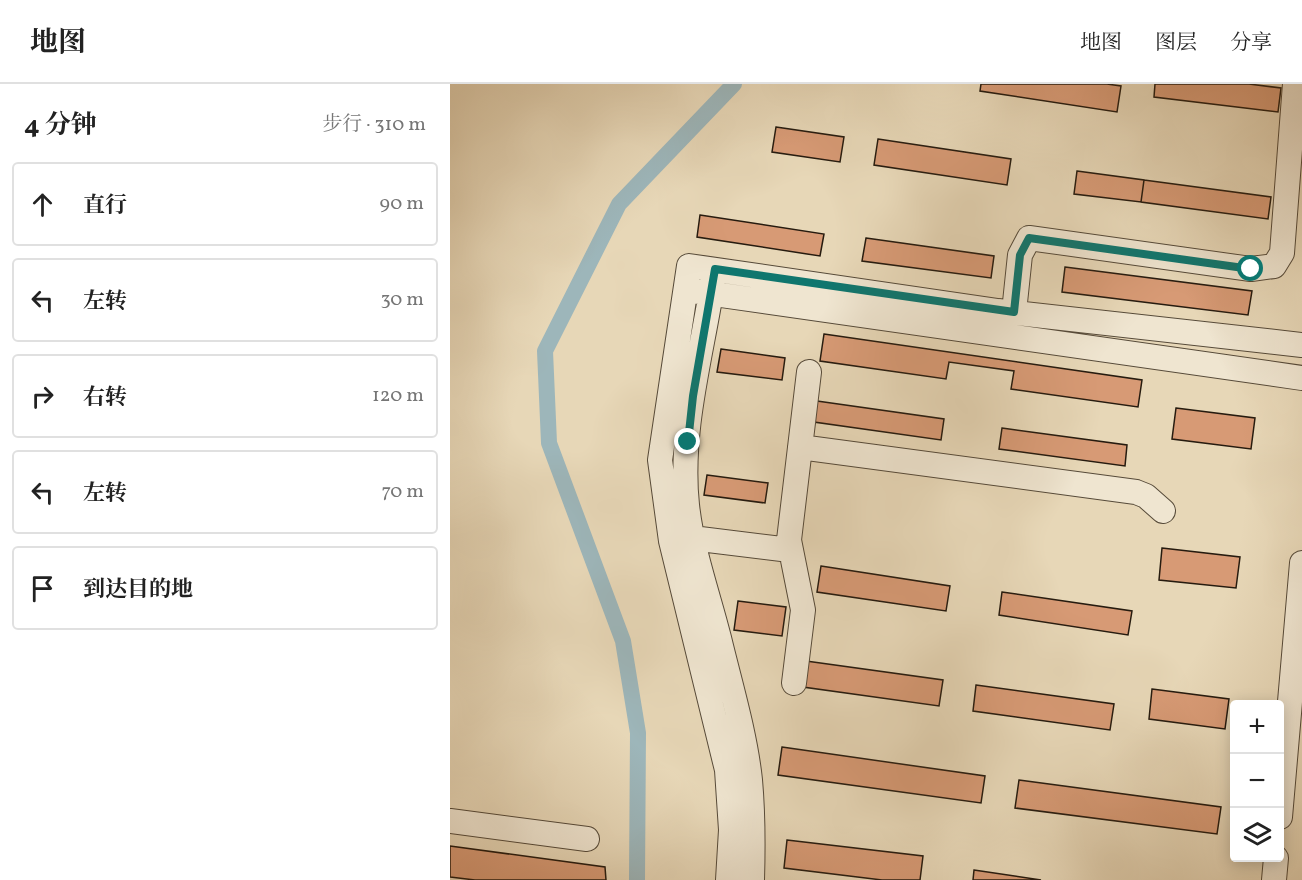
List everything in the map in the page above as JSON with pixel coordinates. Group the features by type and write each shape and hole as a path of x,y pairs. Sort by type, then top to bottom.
{"street":[{"path":"1014,312 1020,255 1029,238 1251,269 1274,266 1282,253 1295,84"},
{"path":"728,880 731,830 727,770 671,542 663,500 660,460 689,266 1014,312 1302,345"},
{"path":"715,269 693,396 685,469 692,538 721,647 750,778 754,837 752,880"},
{"path":"686,290 1302,378"},
{"path":"794,683 803,610 790,550 809,372"},
{"path":"800,447 1138,483 1146,496 1163,511"},
{"path":"692,538 790,550"},
{"path":"1281,808 1302,563"},
{"path":"450,821 588,839"},
{"path":"1274,880 1276,862"}],"building":[{"path":"981,84 1121,86 1117,112 980,91"},
{"path":"1155,84 1249,84 1281,88 1278,112 1154,97"},
{"path":"776,127 844,137 840,162 772,152"},
{"path":"878,139 1011,159 1007,185 874,165"},
{"path":"1077,171 1144,180 1141,202 1074,194"},
{"path":"1144,180 1271,197 1268,219 1141,202"},
{"path":"700,215 824,234 820,256 697,237"},
{"path":"866,238 994,256 991,278 862,261"},
{"path":"1065,267 1252,291 1248,315 1062,292"},
{"path":"824,334 1142,380 1138,407 1011,389 1014,371 949,362 946,379 820,361"},
{"path":"721,349 785,358 782,380 717,372"},
{"path":"817,401 944,419 941,440 814,422"},
{"path":"1176,408 1255,418 1251,449 1172,439"},
{"path":"1002,428 1127,445 1125,466 999,449"},
{"path":"707,475 768,483 765,503 704,495"},
{"path":"1162,548 1240,557 1236,588 1159,580"},
{"path":"821,566 950,586 946,611 817,592"},
{"path":"1002,592 1132,611 1128,635 999,615"},
{"path":"738,601 786,607 782,636 734,630"},
{"path":"806,661 943,680 939,706 803,687"},
{"path":"976,685 1114,704 1110,730 973,711"},
{"path":"1152,689 1229,699 1225,729 1149,719"},
{"path":"782,747 985,776 981,803 778,775"},
{"path":"1019,780 1221,807 1217,834 1015,808"},
{"path":"787,840 923,856 920,880 882,880 784,868"},
{"path":"450,846 605,867 606,880 475,880 450,877"},
{"path":"974,870 1041,880 973,880"}],"waterway":[{"path":"637,880 638,733 623,641 549,443 545,351 619,204 734,84"}],"route":[{"path":"688,442 693,396 715,269 1014,312 1020,255 1029,238 1251,269"}]}
